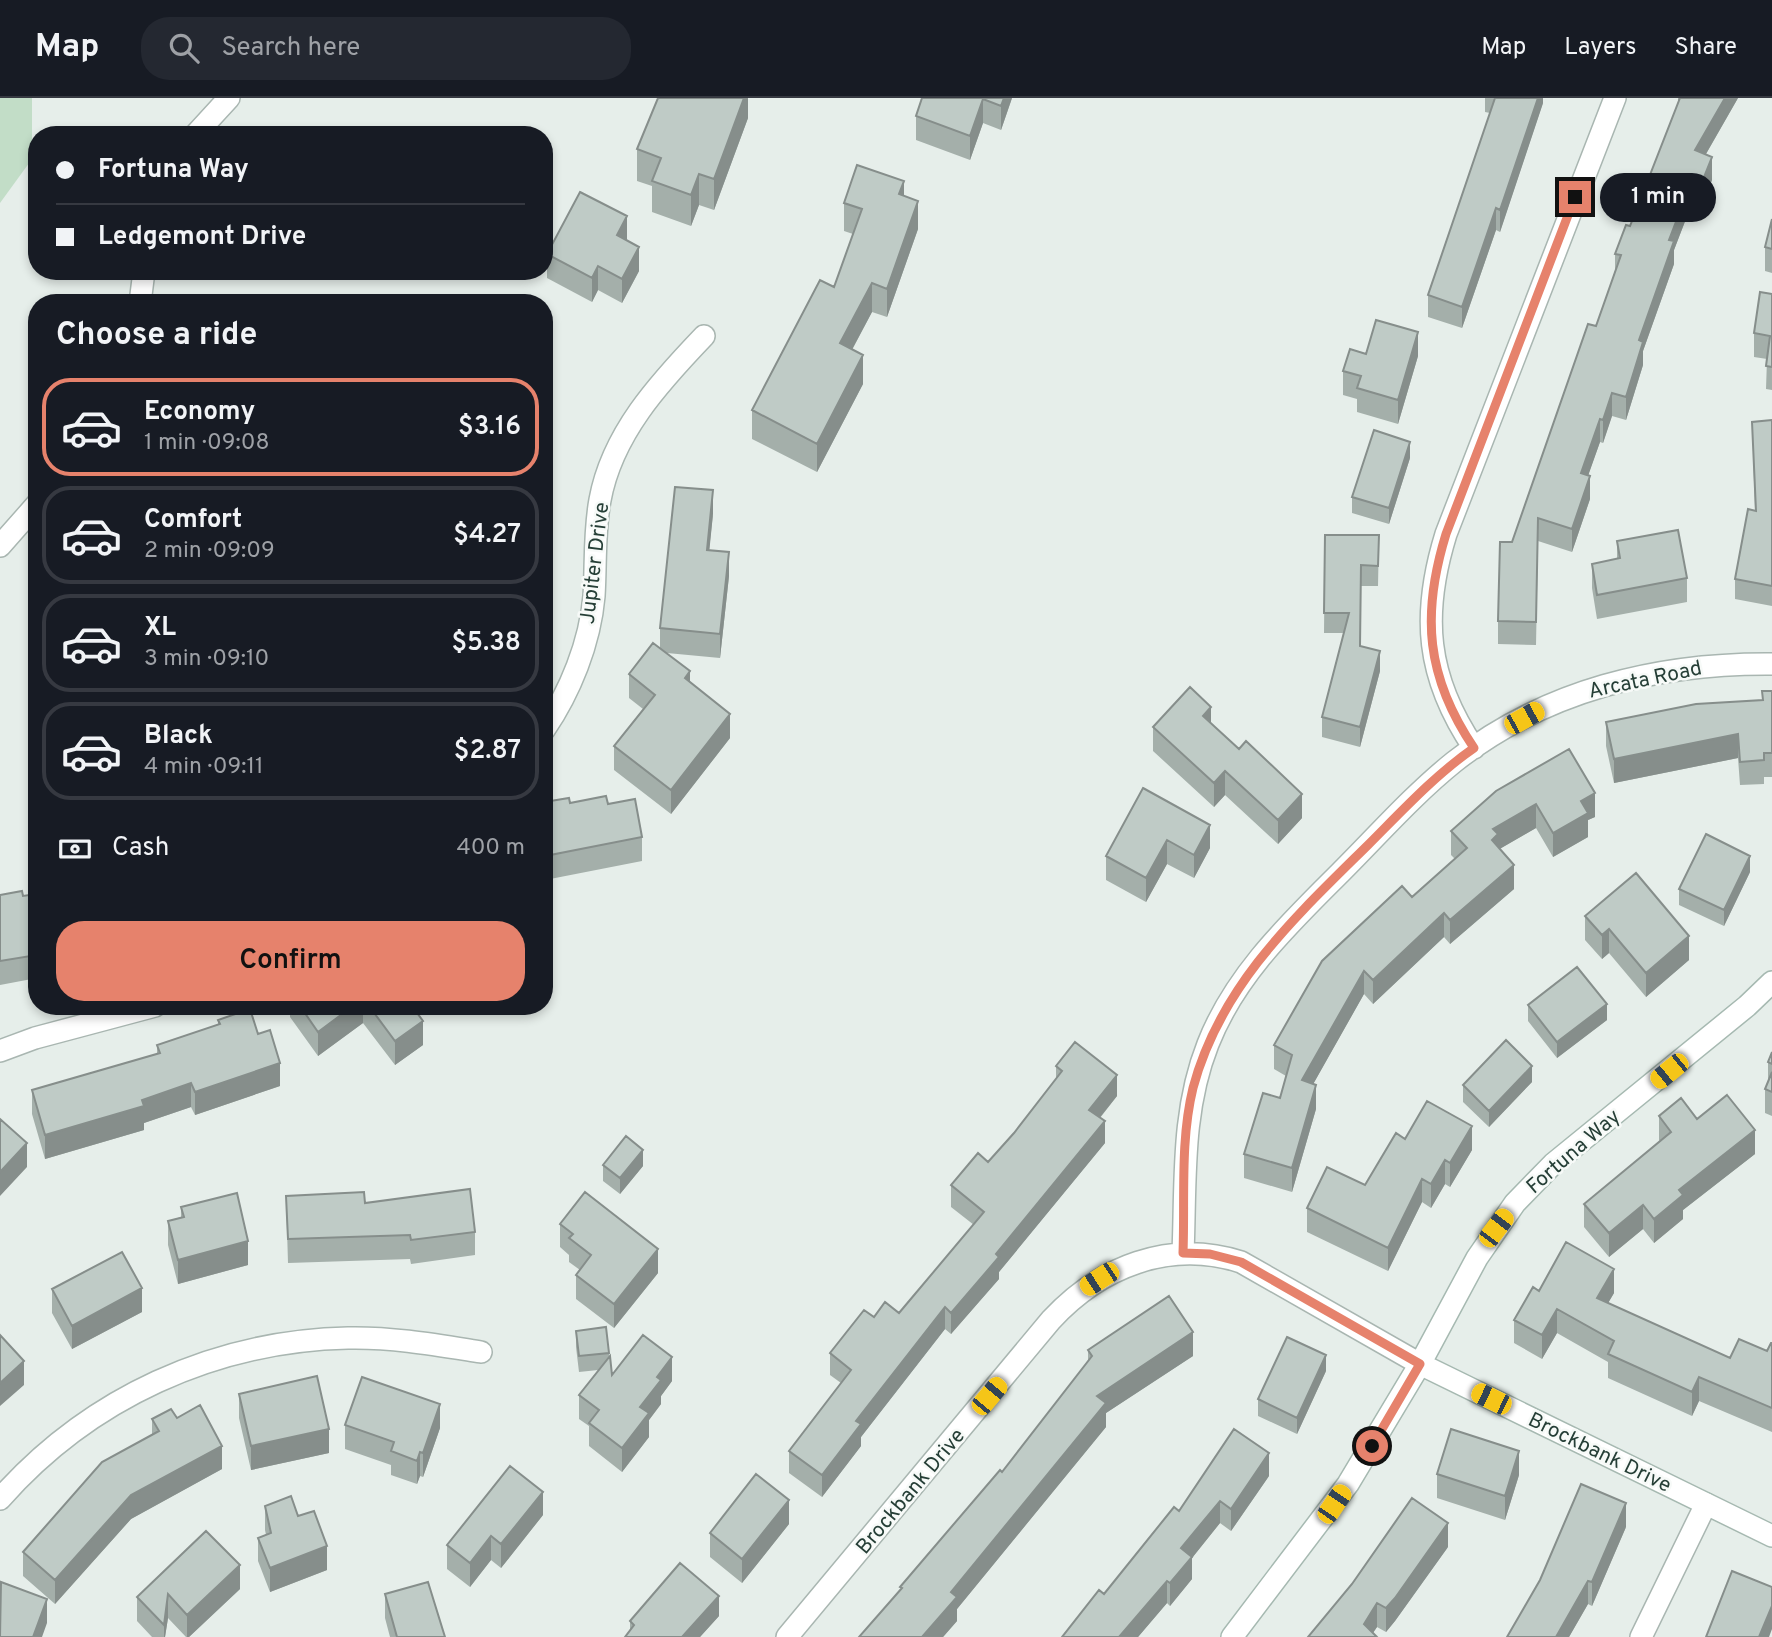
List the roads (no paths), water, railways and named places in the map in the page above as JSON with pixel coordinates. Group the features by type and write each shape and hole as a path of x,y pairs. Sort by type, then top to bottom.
{"street":[{"path":"203,126 229,98"},
{"path":"1474,748 1454,717 1436,669 1430,625 1434,579 1451,521 1615,98"},
{"name":"Jupiter Drive","path":"553,714 568,688 583,648 593,600 600,499 612,462 632,421 665,377 704,336"},
{"path":"0,546 28,514"},
{"name":"Arcata Road","path":"1183,1253 1187,1117 1200,1064 1218,1019 1245,977 1286,927 1436,778 1474,748 1541,709 1606,684 1679,669 1772,664"},
{"name":"Fortuna Way","path":"1232,1637 1321,1523 1372,1446 1477,1258 1533,1183 1747,1006 1772,982"},
{"path":"0,1051 35,1038 121,1015"},
{"name":"Brockbank Drive","path":"787,1637 1065,1305 1080,1291 1122,1267 1145,1258 1183,1253 1210,1254 1241,1262 1420,1364 1772,1536"},
{"path":"0,1499 43,1454 96,1415 163,1378 233,1353 274,1344 349,1338 397,1340 481,1352"},
{"path":"1641,1637 1706,1504"}]}
